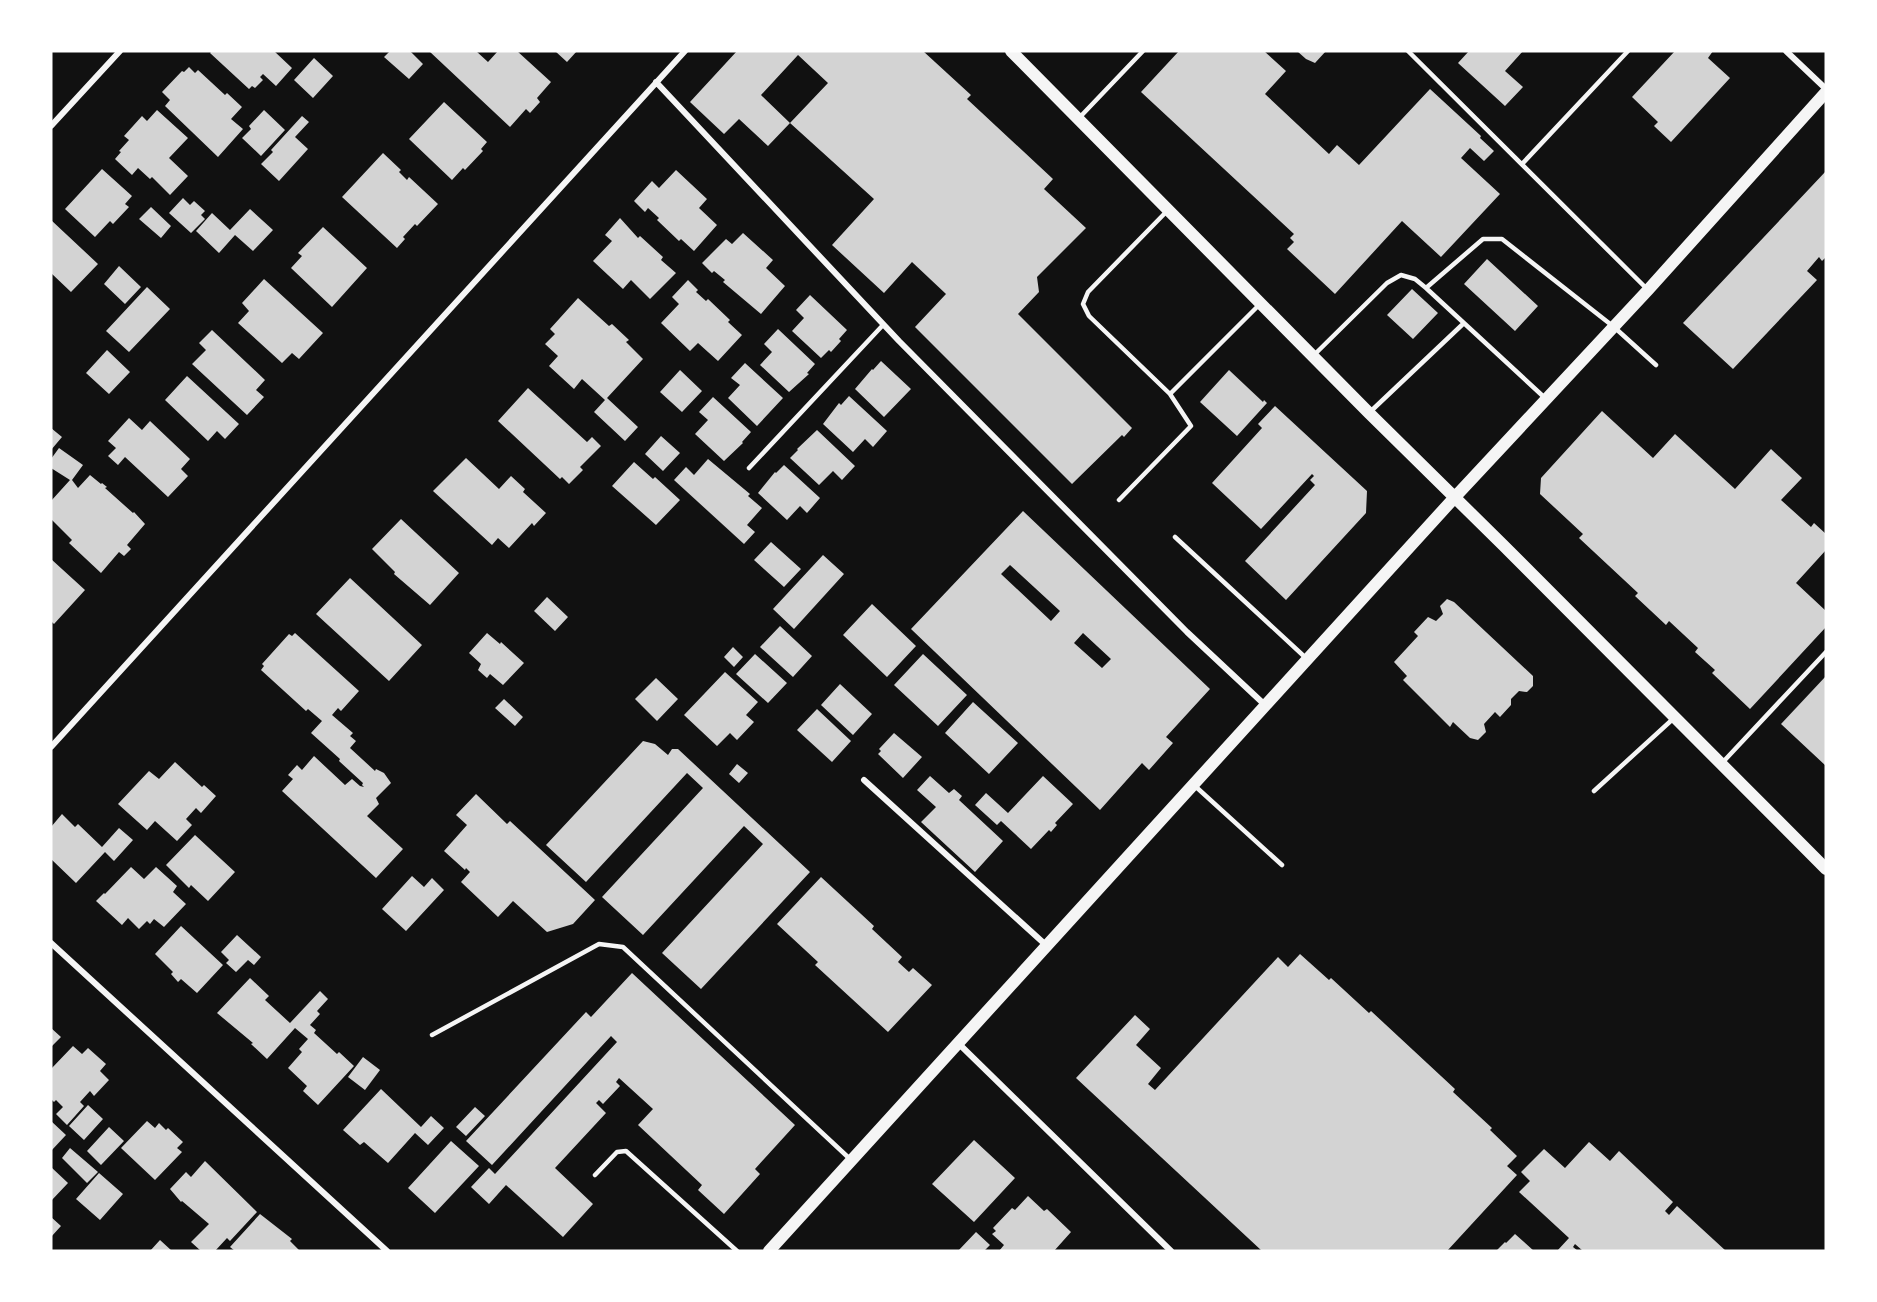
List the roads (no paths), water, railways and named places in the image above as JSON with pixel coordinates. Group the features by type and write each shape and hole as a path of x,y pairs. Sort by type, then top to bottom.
{"main road":[{"path":"1011,51 1369,413 1826,869"},
{"path":"769,1251 1455,497 1648,290 1826,91"}],"street":[{"path":"51,126 120,51"},
{"path":"51,747 685,51"},
{"path":"1786,51 1826,91"},
{"path":"656,82 883,324 1187,632 1265,705"},
{"path":"864,780 1047,946"},
{"path":"51,943 387,1251"},
{"path":"957,1042 1171,1251"}],"lane":[{"path":"1078,119 1143,51"},
{"path":"1408,51 1648,290"},
{"path":"1522,164 1628,51"},
{"path":"1119,500 1191,426 1170,394 1089,316 1083,304 1088,292 1168,210"},
{"path":"1426,288 1483,239 1502,239 1614,327 1656,365"},
{"path":"1313,355 1387,283 1401,275 1415,279 1426,288 1547,399"},
{"path":"1170,394 1261,303"},
{"path":"1369,413 1464,323"},
{"path":"749,468 883,324"},
{"path":"1175,537 1307,659"},
{"path":"1721,764 1826,652"},
{"path":"1594,791 1674,718"},
{"path":"1193,785 1282,865"},
{"path":"432,1035 599,944 623,947 852,1161"},
{"path":"595,1175 617,1152 626,1151 737,1251"}]}
